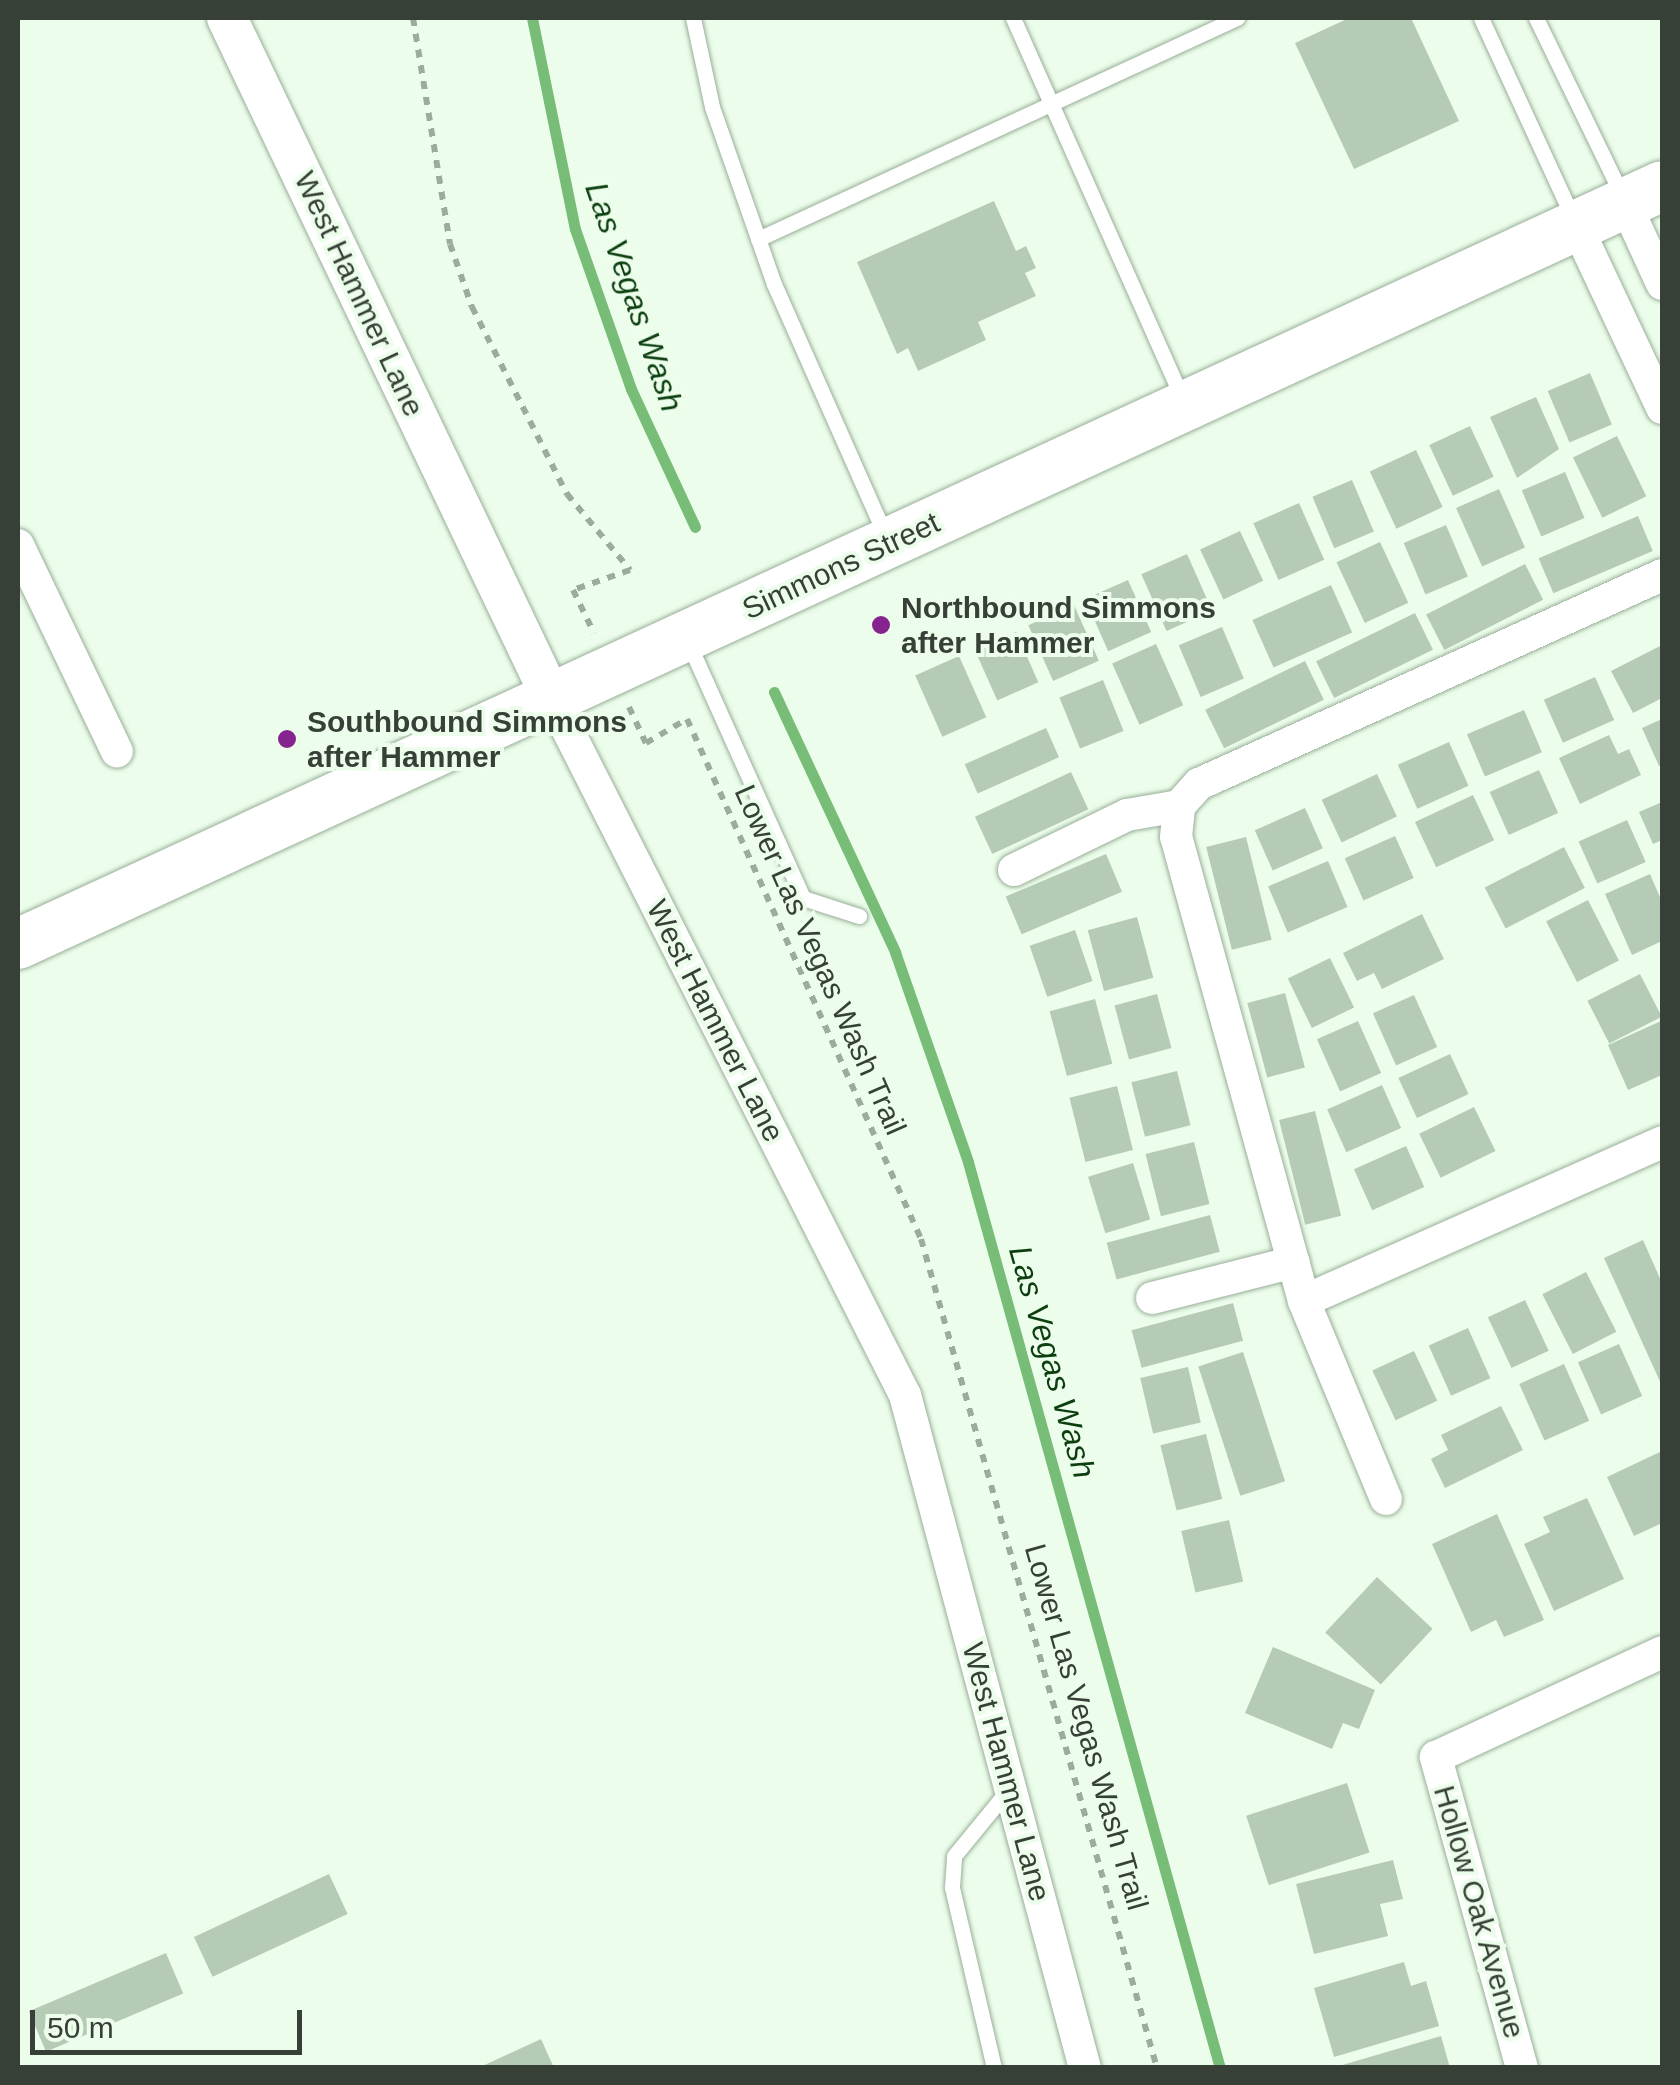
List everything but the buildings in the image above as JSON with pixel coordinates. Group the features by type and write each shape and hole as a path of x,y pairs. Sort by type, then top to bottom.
{"main road":[{"name":"Simmons Street","path":"18,944 553,701 1644,194"}],"street":[{"name":"West Hammer Lane","path":"228,18 553,701 906,1395 1085,2068"},
{"path":"1644,194 1662,284"},
{"path":"1577,227 1662,408"},
{"path":"18,545 32,612 116,752"},
{"path":"1386,1500 1304,1301 1176,836 1179,806 1198,784 1662,575"},
{"path":"1014,870 1127,815 1179,806"},
{"path":"1304,1301 1662,1142"},
{"path":"1152,1298 1294,1262"},
{"name":"Hollow Oak Avenue","path":"1522,2068 1436,1757 1662,1652"}],"lane":[{"path":"693,18 712,107 758,239 889,544"},
{"path":"1014,18 1185,406"},
{"path":"758,239 1237,18"},
{"path":"1482,18 1577,227"},
{"path":"1536,18 1644,194"},
{"path":"687,638 803,898 860,916"},
{"path":"994,2068 953,1872 954,1856 1010,1787"}],"path":[{"name":"Lower Las Vegas Wash Trail","path":"412,18 450,244 472,306 567,494 630,570 573,590 646,744 688,720 920,1239 1157,2068"}],"waterway":[{"name":"Las Vegas Wash","path":"532,18 575,229 631,389 695,527"},
{"name":"Las Vegas Wash","path":"774,692 895,952 968,1162 1220,2068"}],"place":[{"name":"Northbound Simmons after Hammer","path":"881,625"},
{"name":"Southbound Simmons after Hammer","path":"287,739"}]}
